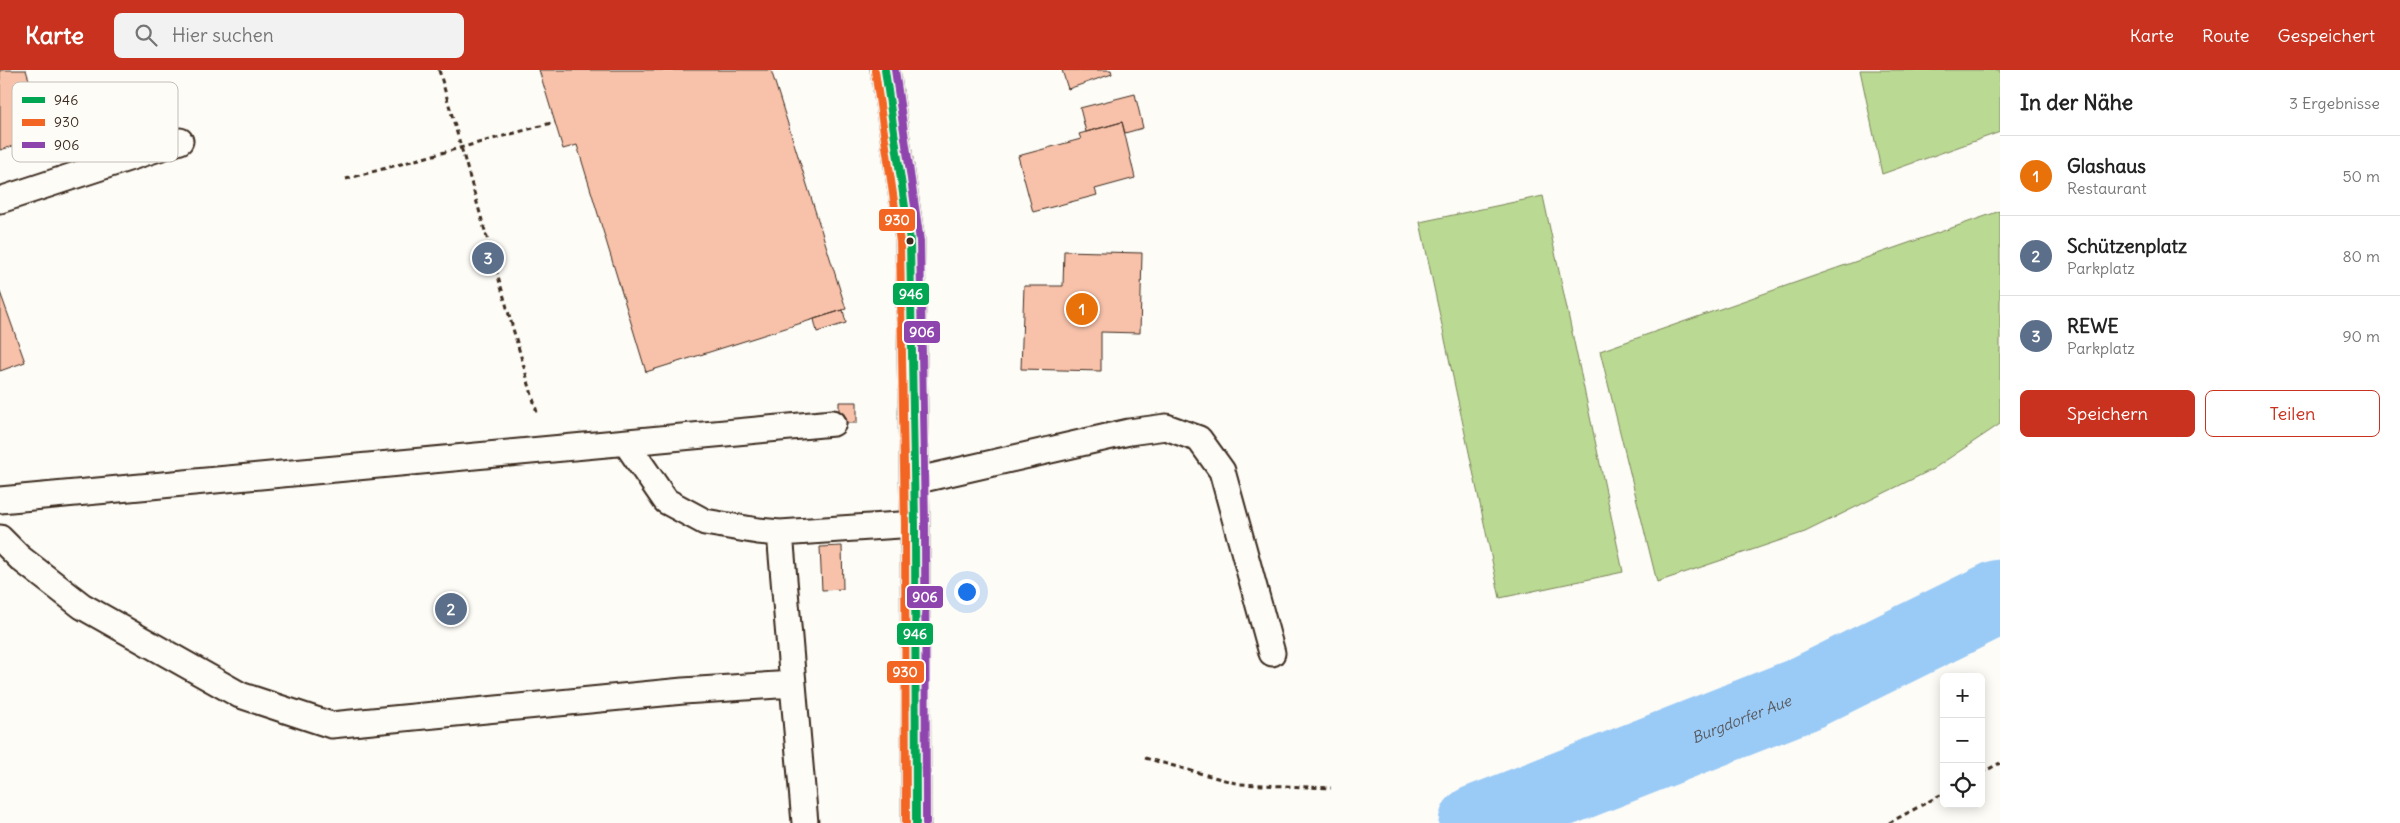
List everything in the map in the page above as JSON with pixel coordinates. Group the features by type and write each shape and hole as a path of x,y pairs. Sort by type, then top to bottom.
{"main road":[{"path":"884,70 910,240 915,524 916,823"}],"lane":[{"path":"0,200 116,162"},
{"path":"0,500 833,424"},
{"path":"914,481 1128,432 1166,427 1199,440 1222,471 1272,653"},
{"path":"626,443 666,501 705,522 780,533 915,524"},
{"path":"780,533 805,823"},
{"path":"0,538 36,570 82,606 106,620 240,695 331,725 683,691 793,684"}],"path":[{"path":"439,70 548,450"},
{"path":"346,179 555,122"},
{"path":"1145,758 1239,784 1331,788"},
{"path":"1985,771 2000,763"},
{"path":"1889,823 1940,795"}],"green space":[{"path":"1860,70 2000,70 2000,132 1882,174"},
{"path":"1543,196 1623,572 1500,598 1420,222"},
{"path":"2000,211 2000,424 1933,469 1805,532 1657,582 1600,351"}],"building":[{"path":"0,70 26,70 30,82 12,82 12,146 0,150"},
{"path":"539,70 771,70 846,309 646,372 577,145 563,149"},
{"path":"1062,70 1111,70 1112,74 1068,89"},
{"path":"1135,94 1143,128 1125,133 1122,122 1086,132 1080,108"},
{"path":"1122,122 1135,178 1095,189 1097,195 1033,212 1018,156 1081,139 1079,134"},
{"path":"1064,251 1142,253 1140,333 1101,332 1101,371 1021,369 1024,286 1063,286"},
{"path":"0,292 25,362 0,371"},
{"path":"843,310 846,323 817,332 814,319"},
{"path":"839,402 857,402 857,423 839,423"},
{"path":"842,546 843,589 822,590 820,547"}],"waterway":[{"name":"Burgdorfer Aue","path":"1476,823 1801,695 2000,597"}],"transit line":[{"name":"946","path":"885,70 910,241 915,524 916,823"},
{"name":"906","path":"895,70 920,241 925,524 926,823"},
{"name":"930","path":"875,71 900,242 905,524 906,823"}],"place":[{"name":"REWE","path":"488,258"},
{"name":"Glashaus","path":"1082,309"},
{"name":"Schützenplatz","path":"451,609"}]}
